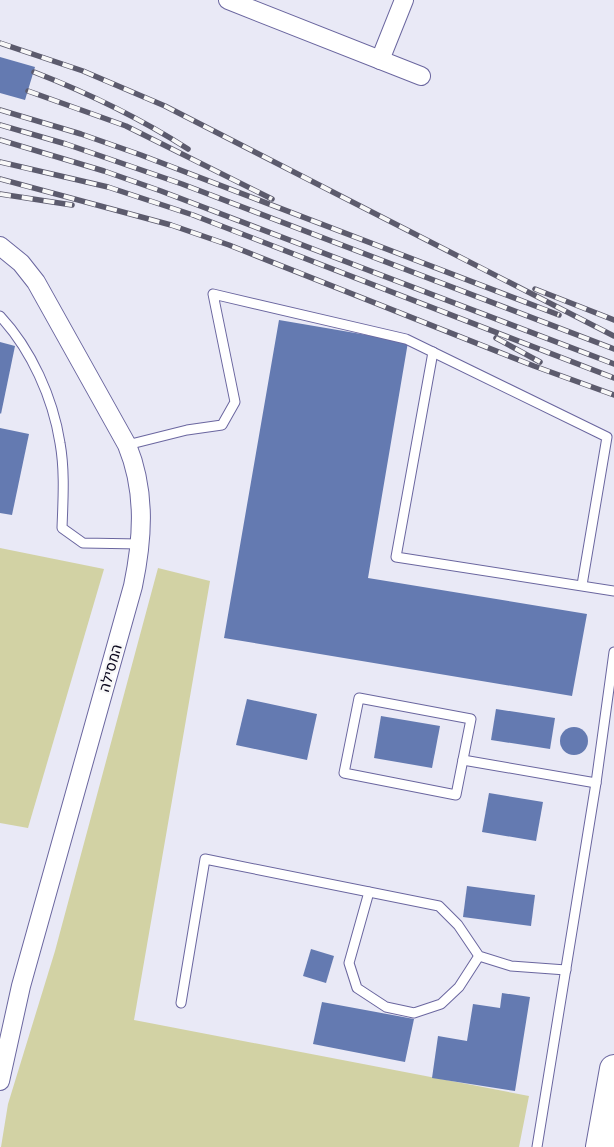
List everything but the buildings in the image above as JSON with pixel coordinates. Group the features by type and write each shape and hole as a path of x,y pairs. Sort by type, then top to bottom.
{"highway":[{"path":"600,1147 614,1068"}],"street":[{"path":"228,0 421,76"},
{"path":"380,60 404,0"},
{"name":"המסילה","path":"0,246 29,272 127,445 139,486 141,515 140,544 133,586 21,986 0,1081"}],"lane":[{"path":"127,445 187,430 222,425 235,402 213,294 406,339 606,438 582,585"},
{"path":"0,316 12,328 33,362 53,411 60,444 63,491 62,528 84,543 140,544"},
{"path":"433,352 396,557 582,585 614,592"},
{"path":"537,1147 596,783 614,652"},
{"path":"359,698 471,719 463,760 456,795 344,773 359,698"},
{"path":"463,760 596,783"},
{"path":"181,1002 205,858 439,906 458,924 479,956 511,966 566,970"},
{"path":"369,892 349,963 357,988 386,1007 414,1014 441,1004 459,987 479,956"}],"green space":[{"path":"0,548 104,569 28,828 0,823"},
{"path":"158,568 210,581 134,1020 529,1096 519,1147 1,1147 8,1104 55,951"}],"railway":[{"path":"0,43 83,71 165,106 614,336"},
{"path":"34,72 112,106 188,149"},
{"path":"28,91 126,126 272,199"},
{"path":"0,110 81,134 141,155 559,315"},
{"path":"0,125 66,144 182,184 614,349"},
{"path":"0,140 104,171 161,191 614,364"},
{"path":"0,162 108,187 193,215 614,378"},
{"path":"0,179 171,225 229,245 534,366 614,395"},
{"path":"0,194 72,205"},
{"path":"535,289 614,320"},
{"path":"496,338 540,362"}]}
